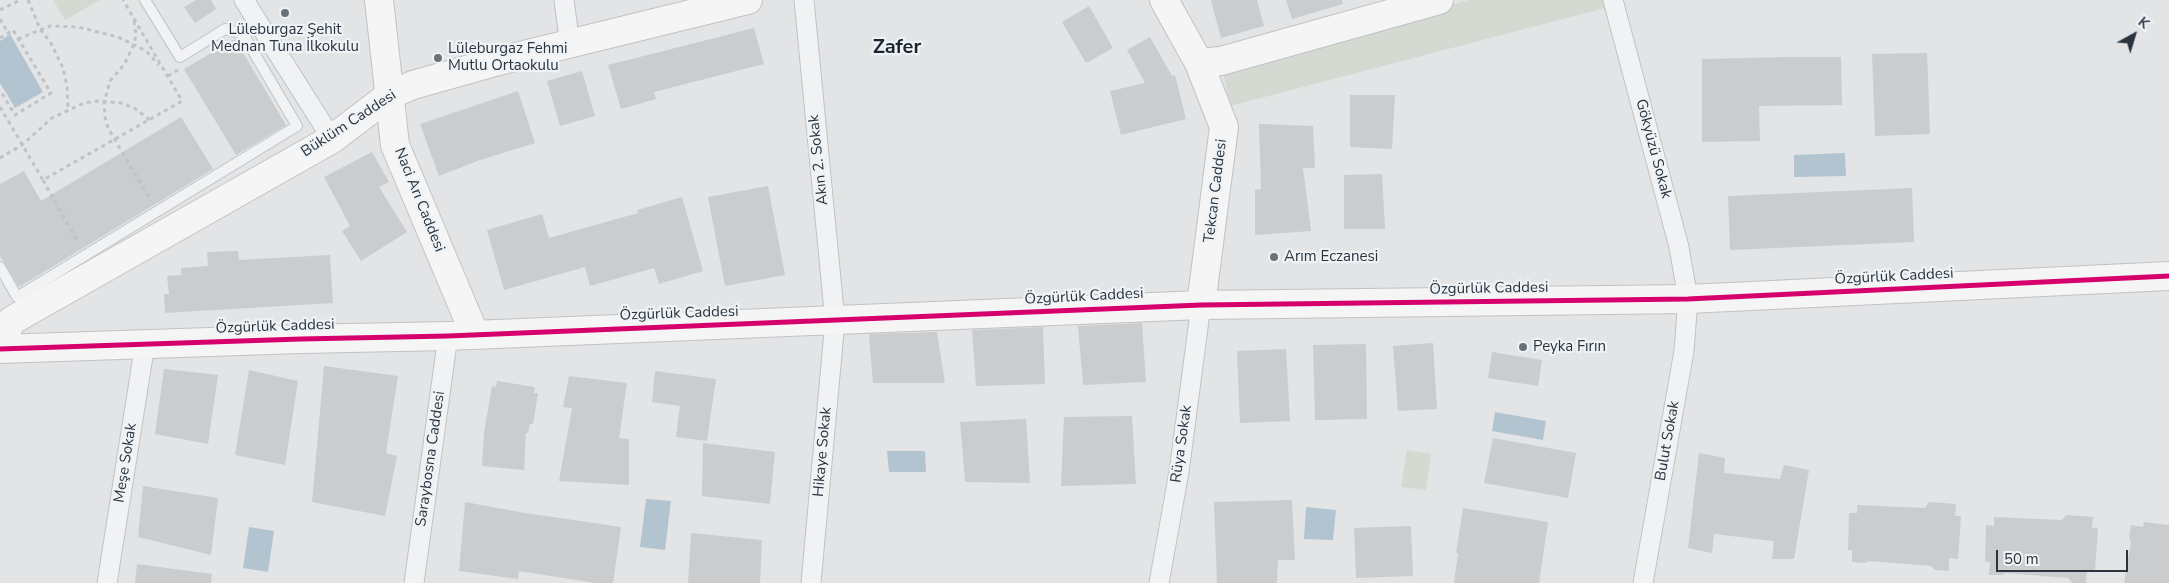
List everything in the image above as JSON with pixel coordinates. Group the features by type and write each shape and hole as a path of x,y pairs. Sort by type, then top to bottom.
{"main road":[{"name":"Naci Arı Caddesi","path":"379,0 395,145 475,335"},
{"name":"Büklüm Caddesi","path":"0,348 6,312 332,139 390,95 413,85 491,63 748,0"},
{"name":"Tekcan Caddesi","path":"1164,0 1199,64 1224,127 1201,305"},
{"path":"1199,64 1221,61 1439,0"},
{"name":"Özgürlük Caddesi","path":"0,348 448,336 1201,305 1688,299 2169,276"}],"street":[{"path":"244,0 332,139"},
{"path":"564,0 570,45"},
{"name":"Akın 2. Sokak","path":"804,0 835,321"},
{"name":"Gökyüzü Sokak","path":"1613,0 1679,247 1688,299"},
{"name":"Bulut Sokak","path":"1643,583 1684,351 1688,299"},
{"name":"Rüya Sokak","path":"1159,583 1179,472 1201,305"},
{"name":"Hikaye Sokak","path":"811,583 835,321"},
{"name":"Saraybosna Caddesi","path":"414,583 448,336"},
{"name":"Meşe Sokak","path":"107,583 145,344"}],"lane":[{"path":"0,267 17,297 297,126 243,34 225,29 180,57 145,0"}],"path":[{"path":"0,10 20,0"},
{"path":"28,0 40,29 51,43 63,68 67,86 68,109"},
{"path":"43,180 182,101 124,0"},
{"path":"134,18 136,34 134,44 124,65 110,81 104,102 106,123 114,140 152,203"},
{"path":"0,19 8,33"},
{"path":"18,39 50,26 78,27 118,37 134,44 146,51 164,69"},
{"path":"0,38 13,30 51,92 14,114 0,90"},
{"path":"0,158 22,145 52,118 84,103 97,101 121,103 134,108 150,120"},
{"path":"0,107 78,242"}],"shaded area":[{"path":"53,0 100,0 65,20"},
{"path":"1469,0 1603,0 1605,8 1230,106 1222,66"},
{"path":"1407,450 1431,454 1426,490 1401,487"}],"water":[{"path":"10,34 43,92 15,108 0,83 0,41"},
{"path":"1845,153 1846,176 1794,177 1794,155"},
{"path":"1495,412 1546,421 1543,440 1492,431"},
{"path":"887,451 925,451 926,472 889,472"},
{"path":"646,499 671,501 665,550 640,547"},
{"path":"1306,507 1336,510 1333,540 1304,539"},
{"path":"249,527 274,531 268,572 243,568"}],"building":[{"path":"196,0 211,0 216,9 195,23 184,7"},
{"path":"1211,0 1257,0 1264,26 1221,38"},
{"path":"1286,0 1342,0 1343,4 1292,19"},
{"path":"1089,6 1113,48 1086,63 1062,22"},
{"path":"754,28 764,64 654,92 656,99 621,109 608,65"},
{"path":"1150,37 1172,76 1175,75 1186,119 1121,135 1110,91 1145,83 1127,50"},
{"path":"235,39 286,125 236,155 184,69"},
{"path":"1927,53 1930,134 1875,136 1872,54"},
{"path":"1841,57 1842,105 1759,106 1760,141 1702,142 1702,59"},
{"path":"582,71 595,116 560,126 547,81"},
{"path":"518,91 535,143 480,160 439,176 420,124"},
{"path":"1350,95 1395,95 1392,149 1350,147"},
{"path":"181,117 213,169 19,287 0,256 0,184 24,171 41,201"},
{"path":"1259,124 1313,126 1315,168 1303,168 1311,231 1255,235 1255,190 1261,189"},
{"path":"372,152 389,182 379,187 407,232 361,261 342,231 350,226 324,177"},
{"path":"1382,174 1385,229 1344,229 1344,175"},
{"path":"768,186 785,275 725,286 708,197"},
{"path":"1912,188 1914,242 1730,250 1728,196"},
{"path":"682,197 703,271 659,284 654,268 590,286 585,267 504,290 487,230 542,214 549,238 638,213 637,210"},
{"path":"238,251 239,260 330,255 333,303 165,313 164,294 169,294 167,276 181,275 181,268 208,266 207,252"},
{"path":"1142,323 1146,382 1083,385 1078,326"},
{"path":"1043,327 1045,384 976,386 972,330"},
{"path":"937,332 945,383 873,383 869,334"},
{"path":"1433,343 1437,409 1398,411 1393,346"},
{"path":"1366,344 1367,419 1315,420 1313,345"},
{"path":"1286,349 1290,421 1240,423 1237,351"},
{"path":"1492,352 1542,360 1538,386 1488,378"},
{"path":"324,366 398,376 386,453 397,456 385,516 312,502"},
{"path":"164,369 218,375 208,444 155,434"},
{"path":"249,370 298,381 285,465 235,455"},
{"path":"655,371 716,379 707,441 676,437 680,406 652,402"},
{"path":"569,376 627,383 619,438 629,439 629,485 559,481 572,408 563,407"},
{"path":"497,381 535,387 534,393 538,393 533,424 530,424 528,433 526,433 524,470 482,466 484,433 492,386 496,387"},
{"path":"1132,416 1136,484 1061,486 1064,417"},
{"path":"1026,419 1030,483 965,482 960,422"},
{"path":"1493,438 1576,453 1568,498 1484,483"},
{"path":"703,443 775,452 770,504 702,496"},
{"path":"1699,453 1725,458 1724,473 1780,479 1784,465 1809,470 1794,559 1772,559 1774,541 1714,534 1712,553 1688,548"},
{"path":"143,486 218,498 211,555 138,537"},
{"path":"1292,500 1295,560 1278,560 1277,583 1217,583 1214,502"},
{"path":"465,502 621,527 613,583 595,583 519,571 518,579 459,571"},
{"path":"1929,502 1956,504 1955,516 1961,516 1958,559 1949,558 1949,571 1935,570 1931,566 1869,561 1864,563 1852,562 1852,550 1848,550 1849,513 1857,513 1857,505 1925,508"},
{"path":"1463,508 1548,522 1539,583 1454,583 1458,553 1456,553"},
{"path":"2066,515 2093,517 2092,528 2098,528 2095,571 2087,570 2086,583 2072,583 2068,578 2006,573 1989,575 1990,562 1985,562 1986,525 1994,526 1994,517 2062,520"},
{"path":"2144,522 2169,525 2169,583 2124,583 2131,542 2129,537 2131,525 2143,527"},
{"path":"1411,526 1413,576 1356,578 1354,528"},
{"path":"691,533 762,540 760,583 688,583"},
{"path":"137,564 212,574 211,583 135,583"}],"cycle path":[{"path":"0,349 448,336 1201,305 1688,299 2169,276"}],"place":[{"name":"Lüleburgaz Şehit Mednan Tuna İlkokulu","path":"285,13"},
{"name":"Lüleburgaz Fehmi Mutlu Ortaokulu","path":"438,58"},
{"name":"Arım Eczanesi","path":"1274,257"},
{"name":"Peyka Fırın","path":"1523,347"}],"district":[{"name":"Zafer","path":"897,48"}]}
